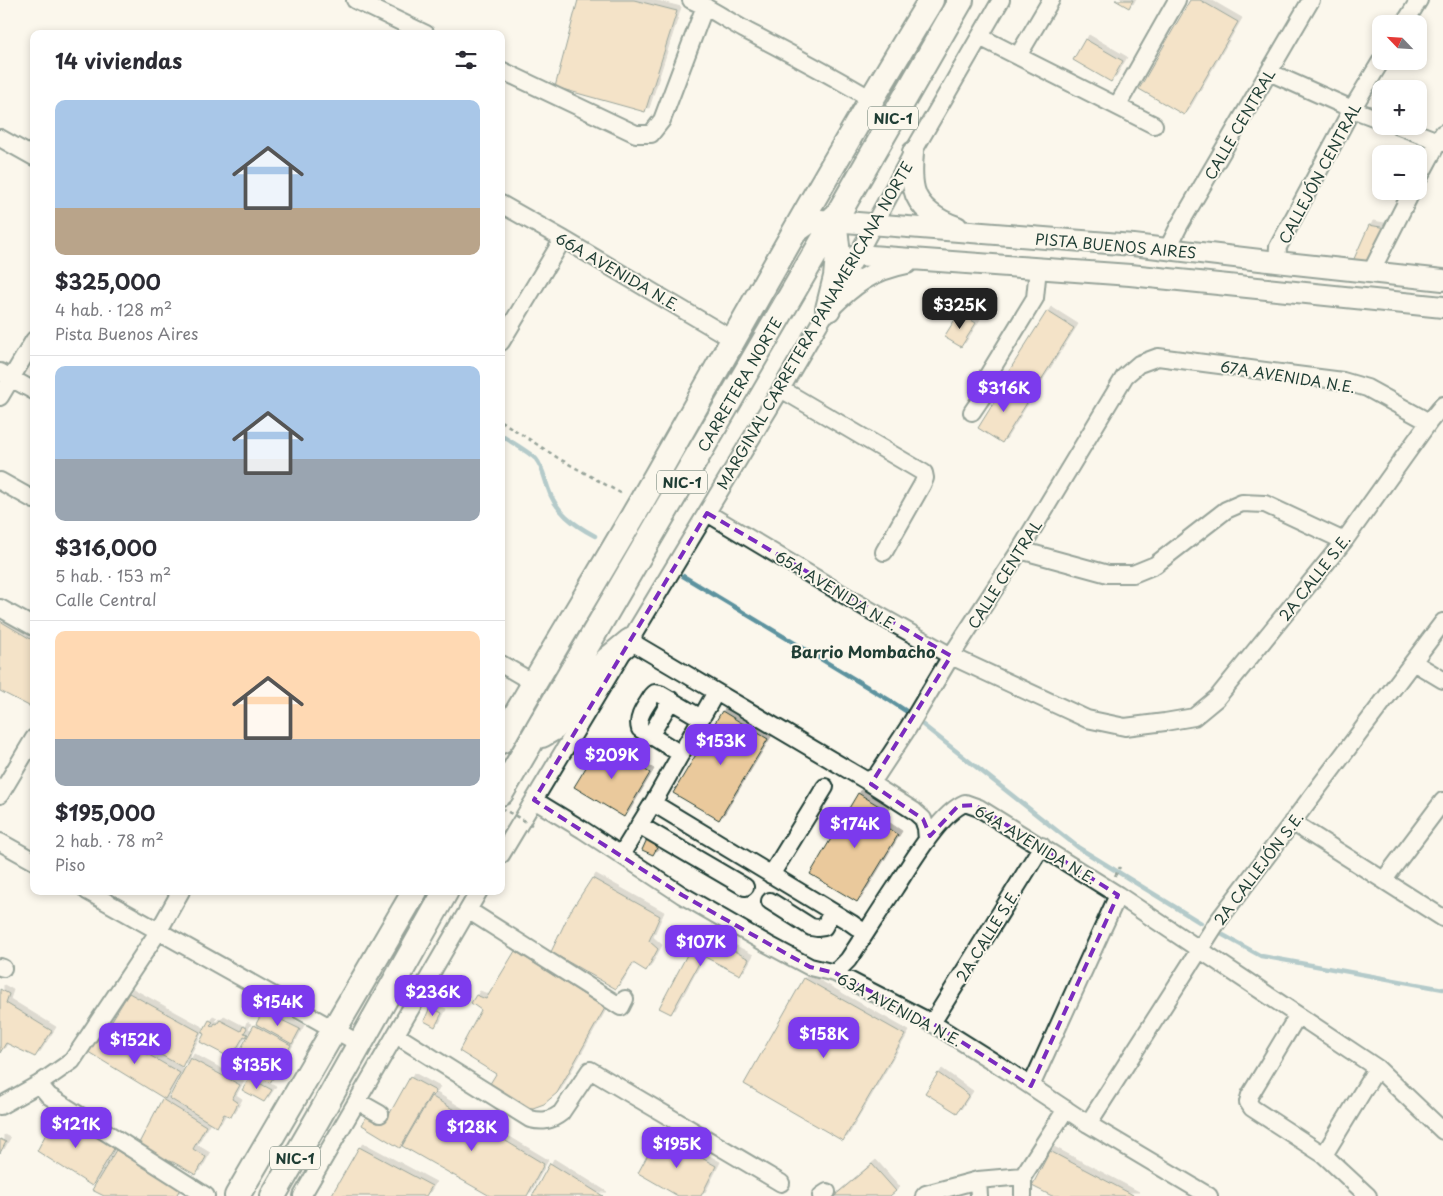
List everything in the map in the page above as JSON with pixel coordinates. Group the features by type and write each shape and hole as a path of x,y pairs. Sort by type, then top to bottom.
{"highway":[{"name":"CARRETERA NORTE","path":"505,734 640,504 871,99 932,0"},
{"path":"828,309 836,277 838,255 833,221 837,199 912,66 932,0"},
{"name":"CARRETERA NORTE","path":"505,786 961,0"},
{"path":"833,221 845,245 857,254"},
{"path":"530,742 554,728 570,710 606,660 630,641"},
{"name":"NIC-1","path":"237,1196 413,895"},
{"name":"NIC-1","path":"273,1196 444,895"}],"main road":[{"path":"913,152 912,172 914,191 926,209 945,223 976,233"},
{"name":"PISTA BUENOS AIRES","path":"793,235 807,225 820,220 1168,248 1443,280"},
{"path":"1023,236 1029,267"},
{"name":"PISTA BUENOS AIRES","path":"857,254 1148,276 1443,307"},
{"path":"828,309 859,281 878,271 927,260"}],"street":[{"path":"356,0 418,30"},
{"name":"MARGINAL CARRETERA PANAMERICANA NORTE","path":"505,848 708,513 828,309 872,224 1001,0"},
{"path":"1018,56 1051,0"},
{"path":"1116,106 1177,0"},
{"name":"CALLE CENTRAL","path":"1168,248 1180,224 1311,0"},
{"path":"1410,15 1419,0"},
{"path":"505,72 636,134 651,134 662,120 698,3 871,99"},
{"path":"980,37 1154,125"},
{"name":"CALLEJÓN CENTRAL","path":"1277,262 1278,247 1352,109 1376,70"},
{"path":"1269,72 1372,117"},
{"path":"1427,135 1441,139 1427,164"},
{"path":"0,138 30,155"},
{"path":"1371,272 1407,200"},
{"name":"66A AVENIDA N.E.","path":"505,206 734,340"},
{"path":"505,335 563,239"},
{"path":"972,412 995,378 988,375 1036,298 1029,267"},
{"path":"0,397 6,375 30,345"},
{"name":"67A AVENIDA N.E.","path":"1139,364 1158,357 1343,381 1367,388 1429,422"},
{"name":"CALLE CENTRAL","path":"866,781 877,775 908,728 951,656 1020,550 1125,376 1139,364"},
{"path":"6,375 30,389"},
{"path":"781,388 924,473 925,478 922,485 884,552"},
{"name":"2A CALLE S.E.","path":"1165,722 1194,717 1218,698 1344,541 1443,405"},
{"path":"0,481 30,498"},
{"path":"1020,550 1108,574 1133,574 1155,565 1226,510 1242,503 1265,504 1344,541"},
{"name":"65A AVENIDA N.E.","path":"708,513 866,608 951,656 1087,720 1125,727 1165,722"},
{"path":"0,608 30,626"},
{"name":"2A CALLEJÓN S.E.","path":"1088,1124 1217,923 1443,622"},
{"path":"630,641 866,781 923,819 927,840 848,960 834,973"},
{"path":"1413,662 1443,680"},
{"path":"505,666 534,683"},
{"path":"621,855 716,692"},
{"path":"681,754 650,736 671,700 701,718"},
{"path":"0,795 30,745"},
{"path":"771,875 825,787"},
{"name":"63A AVENIDA N.E.","path":"534,800 682,895 767,944 810,967 834,973 932,1023 1088,1124 1209,1196"},
{"path":"1385,881 1389,873 1443,802"},
{"path":"653,803 865,933"},
{"name":"64A AVENIDA N.E.","path":"927,840 958,806 965,803 979,808 1118,895 1203,943 1298,1015 1377,1068 1440,1123"},
{"path":"1292,822 1443,918"},
{"path":"639,825 745,887"},
{"path":"0,842 30,859"},
{"name":"2A CALLE S.E.","path":"932,1023 1042,846"},
{"path":"94,895 158,932 175,948 252,990 360,1044"},
{"path":"0,1106 40,1084 72,1061 158,932 179,895"},
{"path":"302,1196 477,895"},
{"path":"1031,1086 1118,895"},
{"path":"770,901 811,927 824,927 832,912"},
{"path":"468,910 621,1007 625,999"},
{"path":"1298,1015 1250,1095 1248,1102 1252,1108 1324,1155 1368,1196"},
{"path":"396,1035 530,1119 539,1121 554,1118 561,1113 590,1070 781,1184"},
{"path":"1324,1155 1377,1068"},
{"path":"40,1084 49,1096 206,1196"},
{"path":"357,1101 380,1114"},
{"path":"1023,1196 1023,1176 1066,1110"},
{"path":"924,1196 926,1194 979,1188 1023,1176"}],"path":[{"path":"505,424 558,458 626,496"},
{"path":"505,810 532,825 540,824"},
{"path":"1115,876 1120,867"}],"highlighted area":[{"path":"707,513 951,656 871,784 923,819 930,836 958,806 975,805 1118,895 1031,1086 932,1023 835,973 810,967 682,895 534,800"}],"building":[{"path":"578,0 634,0 677,11 645,112 555,87"},
{"path":"1115,0 1133,0 1129,8"},
{"path":"1190,0 1200,0 1238,22 1184,115 1139,89"},
{"path":"1085,39 1123,61 1111,82 1073,60"},
{"path":"1369,225 1386,228 1371,262 1353,261"},
{"path":"1047,311 1074,328 1036,388 1009,371"},
{"path":"959,313 976,323 961,347 944,337"},
{"path":"1006,383 1030,398 1002,443 978,428"},
{"path":"0,621 30,639 30,706 0,691"},
{"path":"722,711 768,739 719,820 673,793"},
{"path":"601,743 650,773 624,817 574,787"},
{"path":"858,793 887,811 880,823 898,835 857,902 810,874"},
{"path":"647,839 659,844 653,855 642,850"},
{"path":"592,878 660,916 649,941 658,949 646,971 633,963 616,989 551,952 570,912"},
{"path":"699,932 749,959 740,975 703,956 671,1014 659,1008"},
{"path":"515,951 605,1008 557,1093 544,1104 533,1108 520,1106 488,1087 496,1074 459,1051 481,1010 471,1003 476,995 486,999"},
{"path":"804,978 905,1035 843,1141 744,1084"},
{"path":"448,987 459,994 454,1002 443,995"},
{"path":"0,989 9,994 6,1003 52,1031 35,1057 6,1043 0,1053"},
{"path":"129,993 200,1032 182,1067 109,1025"},
{"path":"430,1007 442,1013 435,1027 424,1021"},
{"path":"263,1011 300,1029 292,1044 256,1024"},
{"path":"209,1020 213,1022 210,1025 213,1026 220,1020 241,1031 243,1026 247,1028 244,1033 248,1034 246,1037 244,1036 231,1058 200,1042 204,1034 202,1033"},
{"path":"254,1025 291,1045 270,1083 234,1061"},
{"path":"93,1036 102,1041 104,1038 117,1045 120,1038 180,1073 165,1099 85,1050"},
{"path":"190,1058 240,1085 232,1099 238,1103 231,1117 224,1114 217,1127 169,1098"},
{"path":"938,1073 969,1095 957,1113 925,1093"},
{"path":"410,1077 436,1091 433,1096 431,1094 400,1148 362,1125 368,1113 385,1122"},
{"path":"250,1078 272,1090 264,1102 242,1090"},
{"path":"431,1096 544,1164 527,1196 490,1196 402,1146"},
{"path":"162,1099 206,1126 193,1149 206,1157 196,1175 138,1145"},
{"path":"58,1111 115,1147 92,1186 37,1151"},
{"path":"659,1134 716,1166 701,1196 678,1196 638,1173"},
{"path":"0,1139 6,1142 0,1153"},
{"path":"359,1147 432,1186 426,1196 331,1196"},
{"path":"116,1150 180,1189 176,1196 104,1196 92,1190"},
{"path":"1050,1151 1135,1196 1052,1196 1032,1186"},
{"path":"550,1163 603,1196 532,1196"},
{"path":"872,1164 896,1191 890,1196 834,1196"}],"waterway":[{"path":"505,438 536,459 542,469 555,504 573,522 595,536"},
{"path":"683,576 909,713"},
{"path":"923,725 1079,848 1201,923"},
{"path":"1223,935 1261,956 1443,989"}],"district":[{"name":"Barrio Mombacho","path":"863,651"}]}
